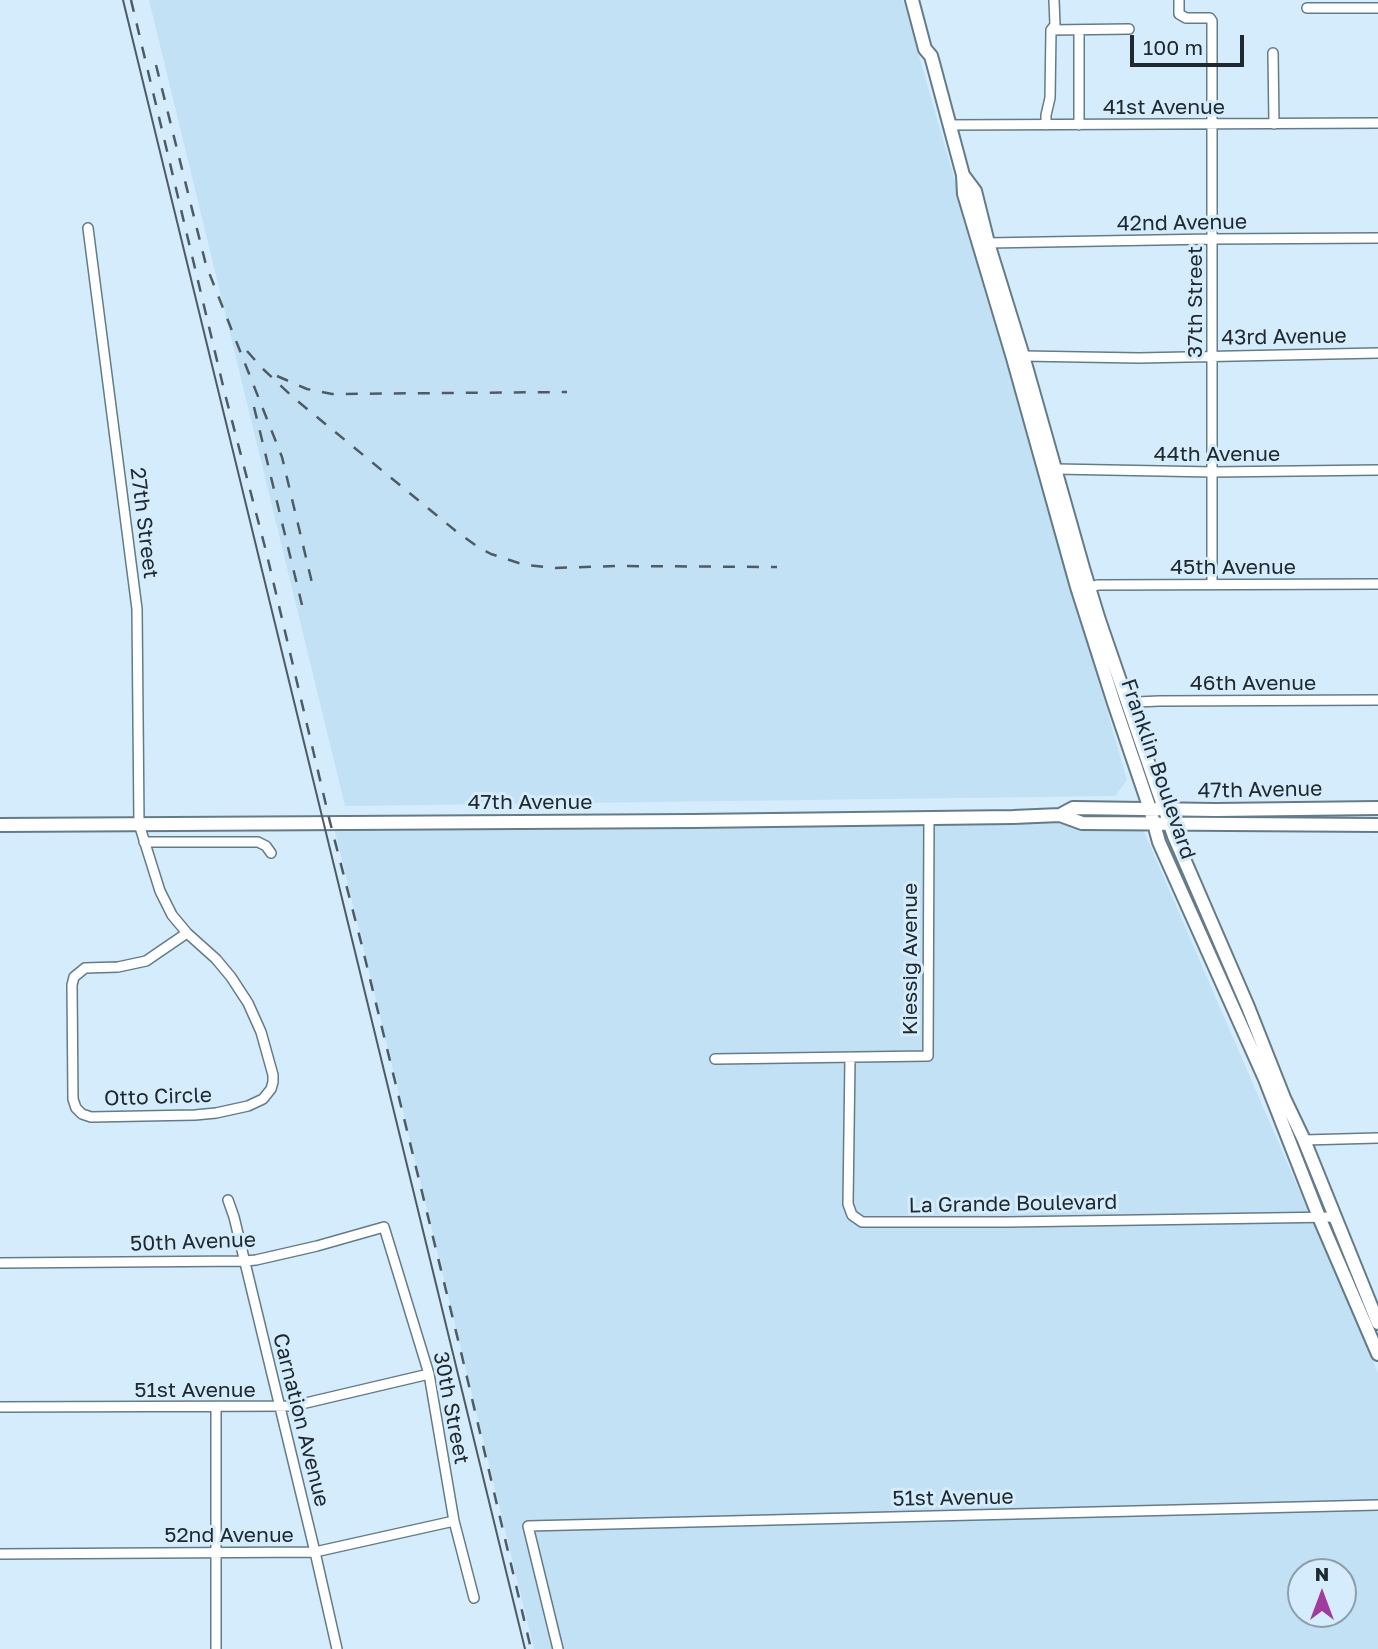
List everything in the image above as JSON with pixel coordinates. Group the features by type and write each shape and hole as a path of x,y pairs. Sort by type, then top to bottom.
{"main road":[{"name":"Franklin Boulevard","path":"912,0 925,49 931,56 963,175 964,194 1088,622 1159,842 1265,1079 1319,1217 1367,1298 1378,1354"},
{"name":"Franklin Boulevard","path":"920,0 933,47 931,56"},
{"name":"Franklin Boulevard","path":"963,175 975,191 1088,587 1164,809 1378,1323"},
{"path":"1076,541 1074,560 1088,604 1088,622 1096,632 1110,669 1120,681"},
{"name":"47th Avenue","path":"1060,815 1073,808 1378,808"},
{"name":"47th Avenue","path":"0,825 1060,815 1082,823 1378,825"}],"street":[{"path":"1046,125 1051,30 1055,25 1054,0"},
{"name":"37th Street","path":"1179,0 1179,14 1186,18 1210,18 1212,21 1212,584"},
{"path":"1307,8 1378,8"},
{"path":"1051,30 1129,29"},
{"path":"1079,30 1079,125"},
{"path":"1273,53 1273,124"},
{"name":"41st Avenue","path":"950,125 1378,123"},
{"name":"27th Street","path":"89,228 137,609 139,824"},
{"name":"42nd Avenue","path":"988,243 1378,238"},
{"name":"43rd Avenue","path":"1023,356 1139,358 1378,353"},
{"name":"44th Avenue","path":"1056,469 1213,472 1378,470"},
{"name":"45th Avenue","path":"1088,587 1378,584"},
{"name":"46th Avenue","path":"1128,705 1148,701 1378,700"},
{"name":"Kiessig Avenue","path":"715,1059 928,1056 929,818"},
{"name":"Otto Circle","path":"139,824 164,902 187,933 216,959 231,977 248,1003 261,1032 273,1075 271,1089 263,1099 248,1106 216,1113 91,1117 82,1114 73,1099 74,976 85,968 118,967 146,961 187,933"},
{"path":"145,842 258,842 266,846 271,853"},
{"name":"La Grande Boulevard","path":"850,1058 848,1204 852,1215 862,1222 1335,1217"},
{"path":"1304,1140 1378,1138"},
{"name":"Carnation Avenue","path":"228,1200 245,1261 337,1649"},
{"name":"50th Avenue","path":"0,1263 256,1260 384,1227"},
{"name":"30th Street","path":"384,1227 429,1374 454,1521 474,1598"},
{"name":"51st Avenue","path":"0,1407 279,1407 429,1374"},
{"path":"216,1407 216,1649"},
{"name":"51st Avenue","path":"558,1649 528,1525 1378,1505"},
{"name":"52nd Avenue","path":"0,1553 315,1552 454,1521"}],"shaded area":[{"path":"149,0 903,0 1127,780 1115,796 345,806"},
{"path":"1139,820 1378,1373 1378,1649 534,1649 333,823"}],"tram line":[{"path":"123,0 525,1649"}],"railway":[{"path":"131,0 531,1649"},
{"path":"156,65 206,265 282,457 313,587"},
{"path":"247,351 295,399 457,532 491,554 525,565 555,568 777,567"},
{"path":"277,376 307,389 332,394 567,392"},
{"path":"254,407 302,605"}]}
